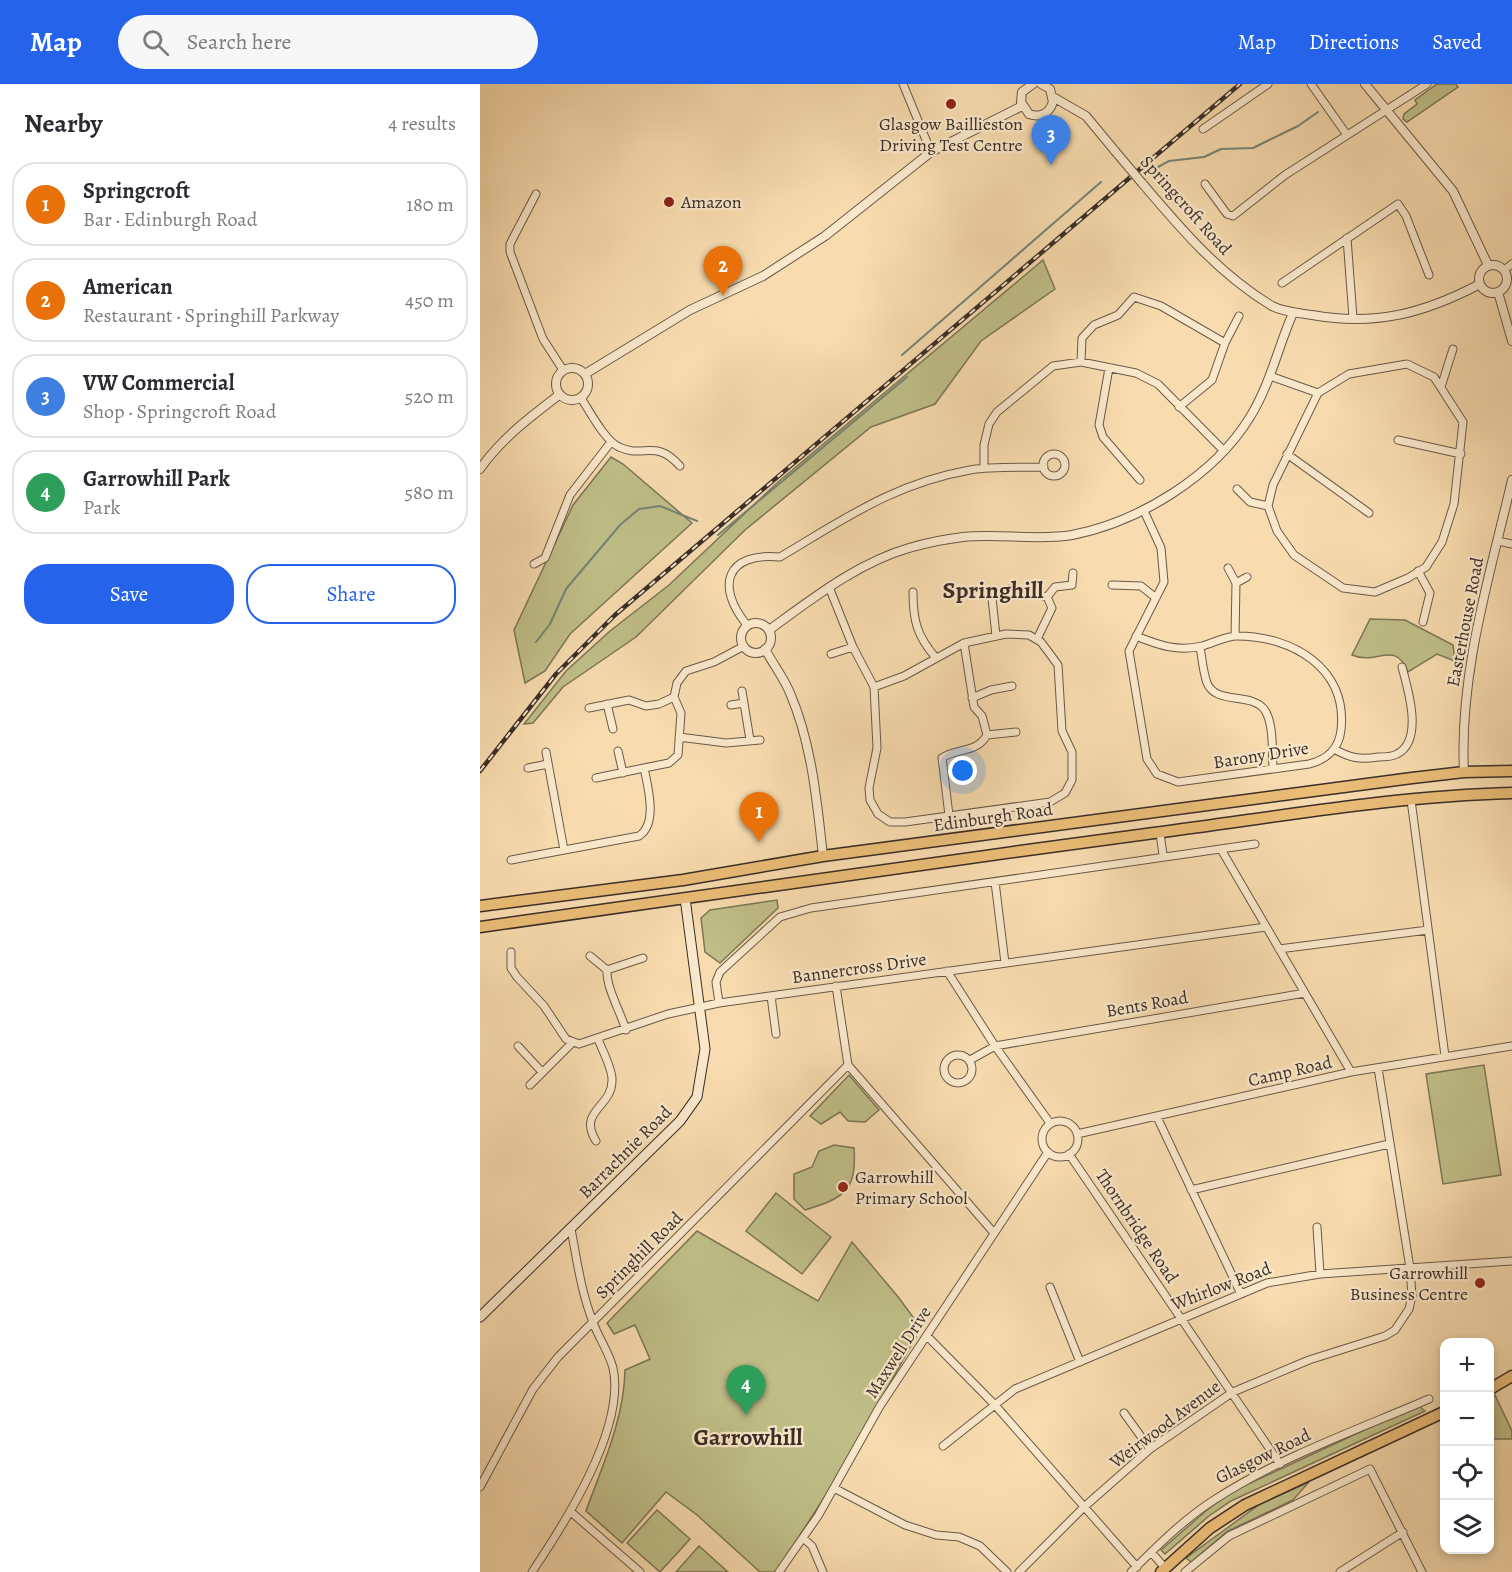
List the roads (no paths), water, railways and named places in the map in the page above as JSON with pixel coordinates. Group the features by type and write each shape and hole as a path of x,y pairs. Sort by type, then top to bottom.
{"main road":[{"name":"Edinburgh Road","path":"480,906 683,879 823,856 1381,782 1464,772 1512,771"},
{"path":"1464,772 1466,794"},
{"path":"1381,782 1383,803"},
{"name":"Edinburgh Road","path":"480,927 826,877 1383,803 1466,794 1512,793"},
{"path":"1157,812 1160,833"},
{"path":"823,856 826,877"},
{"path":"683,879 685,898"},
{"name":"Barrachnie Road","path":"480,1317 680,1121 697,1097 705,1049 685,898"},
{"path":"1494,1387 1512,1376"},
{"name":"Glasgow Road","path":"1163,1570 1210,1528 1245,1505 1440,1414"}],"street":[{"path":"903,84 931,152"},
{"path":"1028,86 1021,97 1022,106 1029,114 1039,116 1049,112 1053,97 1050,89 1042,84"},
{"path":"1203,129 1268,84"},
{"path":"1311,84 1347,135"},
{"path":"1365,84 1453,191 1488,265"},
{"path":"1205,184 1227,214 1233,216 1285,175 1387,112 1427,84"},
{"name":"Springcroft Road","path":"1053,97 1086,116 1211,261 1274,307 1293,313 1335,319 1392,318 1453,298 1480,284"},
{"path":"585,374 690,310 763,276 825,236 931,152 1022,106"},
{"path":"536,195 510,244 510,252 543,339 563,370"},
{"path":"1282,283 1398,204 1406,216 1429,274"},
{"path":"1347,238 1353,318"},
{"path":"1504,270 1512,264"},
{"path":"1488,265 1497,265 1504,270 1507,283 1498,292 1490,293 1480,284 1479,275 1488,265"},
{"path":"1498,292 1512,341"},
{"path":"1081,362 1082,338 1094,325 1118,315 1134,297 1161,306 1225,344"},
{"path":"768,630 829,587 855,572 909,548 964,537 1027,538 1073,535 1144,511 1197,478 1224,451 1250,418 1270,376 1293,313"},
{"path":"1179,407 1212,380 1225,344 1239,316"},
{"path":"1441,387 1453,349"},
{"path":"984,468 984,445 989,424 997,412 1053,366 1081,362 1136,373 1158,384 1224,451"},
{"path":"1407,364 1434,377 1441,387 1463,422 1454,504 1442,542 1426,567 1375,592 1343,588 1294,555 1277,531 1268,506 1273,485 1287,454 1317,393 1349,374 1407,364"},
{"path":"572,368 585,374 588,384 580,398 567,400 559,395 555,384 563,370 572,368"},
{"path":"1109,368 1099,425 1103,437 1140,480"},
{"path":"1270,376 1317,393"},
{"path":"480,469 491,453 526,420 559,395"},
{"path":"580,398 611,442 630,450 656,450 669,454 680,466"},
{"path":"1398,440 1461,454"},
{"path":"534,564 545,558 570,495 611,442"},
{"path":"1287,454 1369,513"},
{"path":"747,625 734,608 728,593 736,568 747,560 764,555 780,557 895,490 948,475 984,468 1044,467"},
{"name":"Easterhouse Road","path":"1464,772 1463,740 1469,676 1512,480"},
{"path":"1237,489 1250,502 1268,506"},
{"name":"Barony Drive","path":"1136,636 1164,648 1200,647 1235,636 1295,647 1324,669 1337,694 1341,729 1334,749 1318,762 1178,782 1157,774 1147,759 1129,651 1136,636 1164,582 1161,548 1144,511"},
{"path":"1498,541 1512,544"},
{"path":"1228,568 1236,583 1235,636"},
{"path":"1418,571 1430,593 1423,622"},
{"path":"1047,597 1055,587 1072,585 1073,573"},
{"path":"1236,583 1247,577"},
{"path":"1112,585 1142,586 1156,598"},
{"path":"829,587 852,647 874,687 876,748 869,788 870,800 878,814 890,822 1050,802 1065,793 1072,780 1072,752 1062,731 1058,664 1037,639 1029,635 996,636 964,643 904,676 874,687"},
{"path":"996,636 992,598 1012,588 1047,597"},
{"path":"913,592 913,618 925,645 936,658"},
{"path":"1037,639 1052,608 1047,597"},
{"path":"759,623 768,630 770,642 765,650 756,652 744,646 741,636 747,625 759,623"},
{"path":"949,815 942,758 949,753 969,751 982,743 987,735 987,728 972,698 964,643"},
{"path":"596,778 673,761 678,755 681,713 674,697 677,682 686,671 714,662 744,646"},
{"path":"831,654 852,647"},
{"path":"1200,647 1207,684 1211,689 1218,695 1256,702 1265,710 1273,768"},
{"path":"765,650 790,693 810,758 823,856"},
{"path":"1334,749 1351,759 1362,760 1396,754 1410,741 1412,725 1402,667"},
{"path":"972,698 991,690 1012,686"},
{"path":"742,691 750,740"},
{"path":"589,708 629,700 646,706 659,704 674,697"},
{"path":"731,705 744,703"},
{"path":"607,704 613,729"},
{"path":"987,735 1016,732"},
{"path":"679,737 726,743 760,740"},
{"path":"546,752 564,850"},
{"path":"618,752 623,773"},
{"path":"528,768 548,764"},
{"path":"511,860 639,836 647,832 650,824 649,789 644,768"},
{"path":"1411,800 1445,1056"},
{"path":"1160,833 1163,855"},
{"path":"719,1003 716,982 720,972 780,917 811,908 1163,855 1222,851 1255,844"},
{"path":"1222,851 1351,1072"},
{"path":"995,882 1005,963"},
{"name":"Bannercross Drive","path":"572,1043 579,1044 598,1039 668,1014 701,1006 1266,927"},
{"path":"1279,949 1428,930"},
{"path":"511,952 511,968 517,977 572,1043 530,1085"},
{"path":"590,956 607,970"},
{"path":"607,970 643,958"},
{"path":"607,970 606,983 617,1001 626,1030"},
{"path":"946,971 995,1046 1050,1123"},
{"path":"836,986 848,1065 993,1233"},
{"name":"Bents Road","path":"970,1060 995,1046 1305,993"},
{"path":"771,996 776,1034"},
{"path":"596,1141 589,1130 590,1119 608,1097 613,1078 598,1039"},
{"path":"518,1046 542,1072"},
{"name":"Camp Road","path":"1077,1134 1351,1072 1512,1046"},
{"path":"952,1055 962,1055 970,1060 971,1074 965,1081 956,1083 945,1075 944,1066 952,1055"},
{"name":"Springhill Road","path":"480,1487 533,1389 558,1357 848,1065"},
{"name":"Weirwood Avenue","path":"1019,1572 1084,1507 1150,1449 1233,1392 1309,1360 1385,1336 1395,1330 1409,1309 1412,1296 1410,1268 1378,1068"},
{"path":"1157,1117 1240,1292"},
{"path":"1066,1122 1077,1134 1076,1145 1069,1154 1059,1156 1048,1152 1042,1137 1050,1123 1066,1122"},
{"path":"1191,1190 1389,1144"},
{"name":"Maxwell Drive","path":"779,1572 834,1488 880,1406 1048,1152"},
{"name":"Thornbridge Road","path":"1069,1154 1280,1464"},
{"path":"1317,1227 1320,1274"},
{"path":"532,1572 571,1512 611,1420 616,1392 613,1366 593,1323 581,1286 571,1228"},
{"name":"Whirlow Road","path":"944,1446 1015,1389 1240,1292 1286,1278 1320,1274 1512,1261"},
{"path":"1050,1287 1080,1362"},
{"path":"927,1336 995,1405 1084,1507 1134,1569"},
{"name":"Glasgow Road","path":"1134,1569 1212,1500 1280,1464 1429,1399"},
{"path":"1124,1413 1150,1449"},
{"path":"1185,1572 1229,1536 1370,1469 1422,1572"},
{"path":"834,1488 905,1526 936,1535 959,1537 980,1546 1007,1572"},
{"path":"571,1512 640,1572"},
{"path":"1340,1572 1403,1532"},
{"path":"803,1538 812,1546 823,1572"},
{"path":"1152,1553 1163,1570"}],"waterway":[{"path":"1158,167 1169,161 1204,157 1221,149 1253,148 1298,126 1318,112"},
{"path":"902,355 1101,182"},
{"path":"718,535 907,377"},
{"path":"536,642 550,624 566,589 620,525 639,509 660,506 697,521"}],"railway":[{"path":"480,771 556,674 615,615 1240,84"}],"place":[{"name":"Glasgow Baillieston Driving Test Centre","path":"951,104"},
{"name":"VW Commercial","path":"1051,165"},
{"name":"Amazon","path":"669,202"},
{"name":"American","path":"723,296"},
{"name":"Springcroft","path":"759,842"},
{"name":"Garrowhill Primary School","path":"843,1187"},
{"name":"Garrowhill Business Centre","path":"1480,1283"},
{"name":"Garrowhill Park","path":"746,1415"}],"district":[{"name":"Springhill","path":"993,590"},
{"name":"Garrowhill","path":"748,1437"}]}
